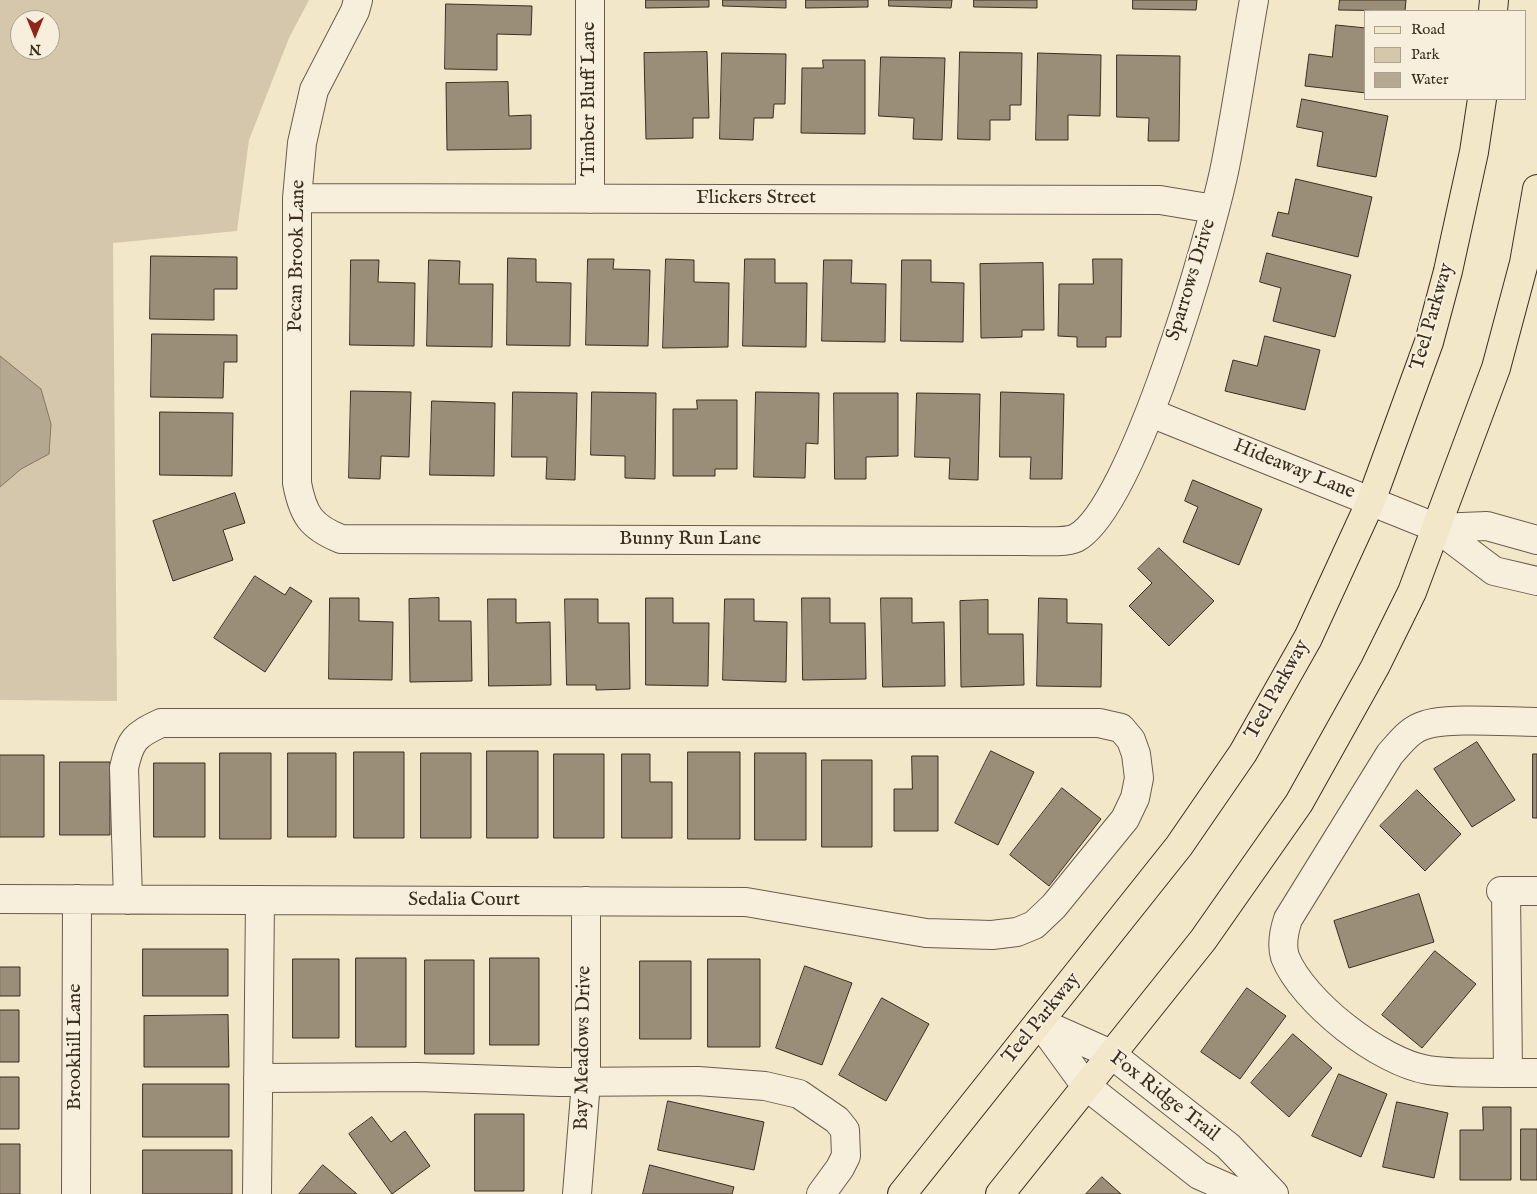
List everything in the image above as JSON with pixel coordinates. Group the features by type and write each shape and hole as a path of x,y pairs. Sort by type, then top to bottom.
{"main road":[{"name":"Teel Parkway","path":"902,1194 1179,846 1243,753 1308,638 1371,501 1429,342 1448,271 1474,152 1482,100"},
{"path":"1000,1194 1085,1085 1203,940 1299,803 1379,659 1412,592 1496,368 1524,263 1537,189"}],"street":[{"name":"Pecan Brook Lane","path":"311,520 301,504 297,483 297,198 302,143 314,90 355,11 358,0"},
{"name":"Timber Bluff Lane","path":"590,0 590,199"},
{"name":"Sparrows Drive","path":"1076,538 1102,513 1114,493 1151,413 1199,263 1224,169 1254,0"},
{"name":"Flickers Street","path":"297,198 1160,200 1214,209"},
{"name":"Hideaway Lane","path":"1151,413 1437,528 1494,571 1537,581"},
{"name":"Bunny Run Lane","path":"311,520 322,532 341,539 1024,541 1076,538"},
{"name":"Hideaway Lane","path":"1437,528 1487,526 1537,540"},
{"path":"1537,722 1450,722 1425,724 1411,732 1390,754 1288,919 1283,937 1285,956 1306,990 1341,1025 1384,1054 1427,1070 1537,1073"},
{"name":"Sedalia Court","path":"0,899 128,900 746,902 926,933 992,935 1017,932 1034,925 1054,906 1125,819 1135,798 1138,778 1136,754 1131,740 1121,728 1099,723 161,723 144,731 128,747 124,768 128,900"},
{"path":"1508,1073 1504,891 1537,891"},
{"name":"Brookhill Lane","path":"76,899 76,1194"},
{"path":"257,1194 260,900"},
{"name":"Bay Meadows Drive","path":"577,1194 586,1082 586,901"},
{"name":"Fox Ridge Trail","path":"1039,1022 1111,1054 1228,1146 1274,1194"},
{"name":"Fox Ridge Trail","path":"1039,1022 1085,1085 1199,1176 1242,1194"},
{"path":"258,1078 418,1077 586,1082 698,1081 765,1086 799,1094 837,1120 845,1130 846,1156 840,1168 821,1194"}],"green space":[{"path":"0,0 309,0 289,38 249,140 237,231 113,243 117,701 0,700"}],"water":[{"path":"0,356 41,389 51,424 49,454 21,469 0,487"}],"building":[{"path":"646,0 709,0 709,7 646,8"},
{"path":"723,0 786,0 786,8 723,6"},
{"path":"806,0 868,0 868,7 806,8"},
{"path":"889,0 952,0 951,8 889,6"},
{"path":"974,0 1037,0 1037,8 974,7"},
{"path":"1133,0 1197,0 1196,10 1133,9"},
{"path":"1340,0 1406,0 1405,10 1339,10"},
{"path":"446,4 532,6 531,35 497,34 497,70 445,69"},
{"path":"1336,25 1364,28 1364,93 1305,86 1309,54 1332,57"},
{"path":"707,52 709,118 693,118 693,138 646,139 644,53"},
{"path":"960,52 1022,53 1021,105 1010,105 1010,120 990,120 990,140 958,139"},
{"path":"722,53 786,54 785,104 774,104 773,118 754,118 753,140 720,139"},
{"path":"1038,53 1101,55 1100,116 1068,115 1068,140 1036,140"},
{"path":"1117,55 1180,56 1179,141 1148,141 1149,118 1117,117"},
{"path":"881,57 945,58 942,140 913,139 914,118 879,116"},
{"path":"823,60 865,60 865,134 801,133 802,68 823,68"},
{"path":"508,82 509,116 531,115 531,149 447,150 446,83"},
{"path":"1302,99 1388,116 1376,177 1317,166 1323,132 1297,127"},
{"path":"1296,179 1372,197 1358,257 1272,236 1278,212 1288,214"},
{"path":"1267,253 1351,275 1335,337 1273,321 1281,288 1260,282"},
{"path":"151,256 237,257 237,289 214,289 214,320 150,319"},
{"path":"508,258 536,259 536,282 571,283 570,346 507,345"},
{"path":"588,259 614,259 613,269 650,270 648,346 586,345"},
{"path":"666,259 694,260 694,282 729,283 728,347 663,348"},
{"path":"745,259 775,259 775,283 807,283 806,347 743,346"},
{"path":"1093,259 1122,259 1121,337 1106,337 1106,347 1077,347 1077,337 1058,336 1059,284 1093,284"},
{"path":"351,260 379,260 378,282 415,283 414,346 350,345"},
{"path":"429,260 460,261 459,284 493,284 492,347 427,346"},
{"path":"824,260 852,260 851,283 886,284 885,342 822,341"},
{"path":"902,260 931,260 931,282 964,283 963,342 901,341"},
{"path":"1043,263 1044,330 1022,330 1022,337 981,338 980,264"},
{"path":"152,334 237,335 237,362 224,362 223,398 151,397"},
{"path":"1265,336 1320,350 1305,410 1225,391 1233,360 1257,366"},
{"path":"351,391 411,392 409,457 381,456 380,479 349,478"},
{"path":"513,392 577,393 575,480 546,479 547,457 512,457"},
{"path":"592,392 656,393 655,479 625,478 625,456 591,455"},
{"path":"756,392 819,393 818,444 806,443 805,478 754,477"},
{"path":"1001,392 1064,394 1062,479 1030,479 1031,457 1000,457"},
{"path":"834,393 898,393 898,456 866,457 866,479 835,479"},
{"path":"917,393 980,394 978,480 949,479 950,458 915,457"},
{"path":"697,400 737,400 737,469 715,469 715,476 673,476 673,409 697,409"},
{"path":"432,401 495,403 494,476 430,475"},
{"path":"160,412 233,413 232,476 160,475"},
{"path":"1193,480 1262,509 1239,565 1183,542 1198,507 1185,501"},
{"path":"235,493 245,523 223,530 233,560 173,581 153,521"},
{"path":"1159,548 1214,601 1169,646 1129,606 1152,583 1138,569"},
{"path":"255,576 285,595 290,587 312,601 265,672 214,638"},
{"path":"330,598 359,598 359,621 393,622 392,680 329,679"},
{"path":"439,598 439,621 471,621 472,681 410,682 409,599"},
{"path":"646,598 673,598 673,623 709,623 708,686 646,685"},
{"path":"802,598 830,598 830,623 865,623 866,679 803,680"},
{"path":"881,598 912,598 912,623 944,622 945,686 883,687"},
{"path":"1039,598 1067,599 1067,623 1102,624 1101,687 1037,686"},
{"path":"488,599 516,599 516,623 550,622 551,685 489,686"},
{"path":"565,599 598,599 598,623 629,623 630,689 596,690 596,685 567,685"},
{"path":"725,599 754,599 754,621 787,622 786,682 723,680"},
{"path":"988,600 988,634 1023,634 1024,685 961,687 960,601"},
{"path":"1477,742 1515,800 1472,827 1434,769"},
{"path":"487,751 538,751 538,838 487,838"},
{"path":"991,751 1034,772 998,845 955,823"},
{"path":"354,752 404,752 404,838 354,838"},
{"path":"688,752 740,752 740,839 688,839"},
{"path":"220,753 271,753 271,839 220,839"},
{"path":"288,753 336,753 336,837 288,837"},
{"path":"421,753 471,753 471,838 421,838"},
{"path":"755,753 806,753 806,840 755,840"},
{"path":"554,754 604,754 604,838 554,838"},
{"path":"622,754 650,754 650,782 672,782 672,838 622,838"},
{"path":"1533,754 1537,754 1537,818 1533,818"},
{"path":"0,755 44,755 44,837 0,837"},
{"path":"912,756 938,756 938,831 894,831 894,789 912,789"},
{"path":"822,760 872,760 872,847 822,847"},
{"path":"60,762 110,762 110,835 60,835"},
{"path":"154,763 205,763 205,837 154,837"},
{"path":"1062,788 1101,819 1049,886 1010,855"},
{"path":"1417,790 1461,834 1425,871 1380,826"},
{"path":"1419,894 1434,942 1349,968 1334,921"},
{"path":"143,949 228,949 228,996 143,996"},
{"path":"1435,951 1476,984 1422,1048 1382,1015"},
{"path":"356,958 406,958 406,1047 356,1047"},
{"path":"490,958 539,958 539,1045 490,1045"},
{"path":"293,959 339,959 339,1038 293,1038"},
{"path":"708,959 760,959 760,1047 708,1047"},
{"path":"425,960 474,960 474,1054 425,1054"},
{"path":"640,961 691,961 691,1039 640,1039"},
{"path":"805,966 852,983 822,1065 776,1048"},
{"path":"0,967 20,967 20,996 0,996"},
{"path":"1247,988 1286,1016 1240,1079 1201,1052"},
{"path":"882,998 929,1024 886,1101 839,1075"},
{"path":"0,1010 19,1010 19,1062 0,1062"},
{"path":"228,1015 229,1067 144,1067 144,1016"},
{"path":"1293,1034 1332,1068 1289,1117 1251,1083"},
{"path":"1339,1074 1387,1094 1361,1157 1312,1136"},
{"path":"0,1077 19,1077 19,1129 0,1129"},
{"path":"143,1084 229,1084 229,1137 143,1137"},
{"path":"668,1101 764,1122 754,1170 658,1150"},
{"path":"1397,1102 1448,1113 1434,1178 1383,1167"},
{"path":"1483,1107 1511,1107 1511,1180 1460,1180 1460,1130 1483,1130"},
{"path":"475,1114 524,1114 524,1191 475,1191"},
{"path":"372,1117 391,1142 405,1131 430,1166 392,1194 349,1134"},
{"path":"1521,1129 1537,1129 1537,1180 1521,1180"},
{"path":"0,1144 20,1144 20,1194 0,1194"},
{"path":"143,1150 232,1150 232,1194 143,1194"},
{"path":"323,1165 357,1194 299,1194"},
{"path":"650,1165 734,1187 732,1194 643,1194"},
{"path":"1102,1177 1121,1194 1086,1194"}]}
